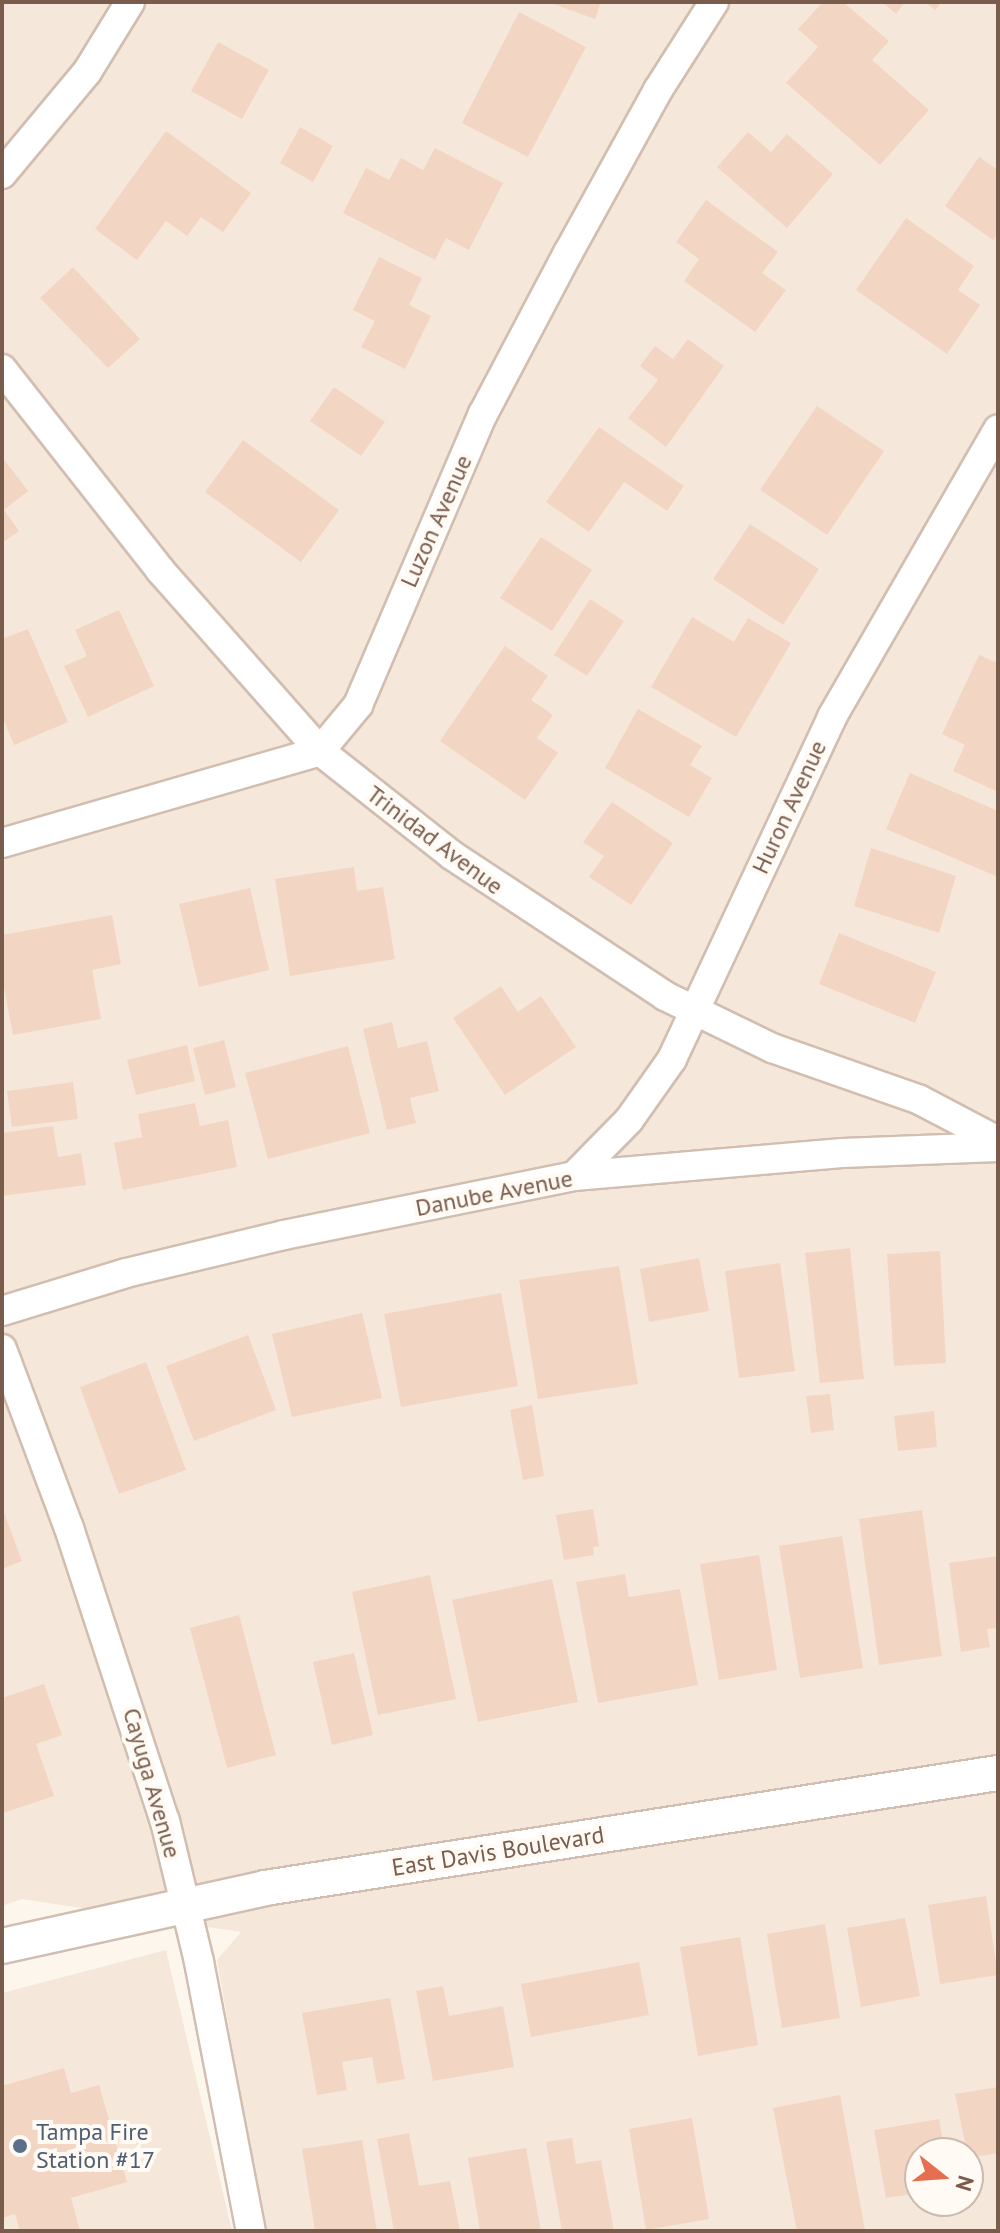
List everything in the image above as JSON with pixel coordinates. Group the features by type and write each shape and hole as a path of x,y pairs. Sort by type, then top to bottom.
{"street":[{"path":"2,174 87,72 130,2"},
{"name":"Luzon Avenue","path":"320,751 358,705 431,530 511,360 658,90 714,2"},
{"name":"Trinidad Avenue","path":"2,369 160,570 320,751 541,918 696,1011 772,1048 918,1099 998,1144"},
{"name":"Huron Avenue","path":"574,1176 657,1084 696,1011 773,835 832,717 998,430"},
{"path":"2,843 320,751"},
{"name":"Danube Avenue","path":"2,1311 126,1273 284,1235 574,1176 842,1153 998,1144"},
{"name":"Cayuga Avenue","path":"2,1349 119,1673 185,1904 251,2231"},
{"name":"East Davis Boulevard","path":"2,1946 185,1904 998,1773"}],"shaded area":[{"path":"2,2 998,2 998,2231 264,2231 217,1960 241,1932 22,1899 2,1906"},
{"path":"166,1950 232,2231 2,2231 2,1993"}],"building":[{"path":"548,2 601,2 595,19"},
{"path":"823,2 843,2 889,41 872,60 929,110 880,165 786,83 818,47 798,29"},
{"path":"882,2 905,2 896,14"},
{"path":"925,2 942,2 935,10"},
{"path":"519,12 586,47 528,157 462,123"},
{"path":"218,42 269,70 242,119 191,91"},
{"path":"300,127 333,146 313,182 280,163"},
{"path":"166,131 251,193 223,232 201,217 187,236 166,221 137,260 95,229"},
{"path":"748,132 771,152 787,134 833,174 787,228 717,167"},
{"path":"435,148 503,183 469,250 446,238 435,260 343,213 366,168 389,180 401,158 423,170"},
{"path":"979,157 998,170 998,233 993,240 945,206"},
{"path":"706,200 778,252 762,273 786,290 755,332 684,281 699,259 676,242"},
{"path":"906,218 974,266 958,290 980,305 947,354 856,290"},
{"path":"379,257 422,278 409,305 431,316 405,369 361,347 375,321 353,310"},
{"path":"73,267 140,339 108,368 40,298"},
{"path":"688,339 724,366 666,447 628,418 658,380 640,366 655,346 673,359"},
{"path":"334,387 385,422 361,456 310,421"},
{"path":"817,406 884,451 827,535 760,490"},
{"path":"599,427 684,486 667,511 624,482 589,532 546,502"},
{"path":"243,440 339,510 301,562 205,492"},
{"path":"2,457 28,491 4,510 19,531 2,543"},
{"path":"750,524 819,569 783,625 713,579"},
{"path":"541,537 592,570 552,631 500,598"},
{"path":"590,599 624,621 587,676 554,655"},
{"path":"119,610 154,686 88,717 64,666 87,656 75,630"},
{"path":"692,617 734,642 748,618 791,643 736,737 651,687"},
{"path":"28,629 68,722 14,745 2,716 2,639"},
{"path":"505,646 548,676 531,700 553,715 537,738 558,753 525,800 440,741"},
{"path":"979,655 998,663 998,792 953,771 965,745 942,734"},
{"path":"638,709 702,746 690,765 712,778 689,817 605,768"},
{"path":"910,773 998,811 998,877 886,829"},
{"path":"612,802 673,843 631,905 589,877 604,856 583,842"},
{"path":"871,848 956,876 939,933 854,906"},
{"path":"354,867 357,891 383,887 395,959 290,976 275,879"},
{"path":"250,888 269,970 199,987 179,904"},
{"path":"112,915 121,964 92,970 101,1019 13,1035 2,977 2,935"},
{"path":"839,933 936,972 915,1023 819,984"},
{"path":"501,986 518,1012 541,996 576,1047 505,1095 453,1018"},
{"path":"392,1022 398,1048 427,1041 439,1091 410,1098 416,1123 387,1130 363,1029"},
{"path":"224,1040 236,1087 205,1095 193,1048"},
{"path":"187,1045 195,1081 136,1095 127,1060"},
{"path":"348,1046 370,1133 268,1159 245,1073"},
{"path":"73,1082 78,1119 12,1127 7,1091"},
{"path":"195,1103 200,1126 228,1120 237,1167 123,1190 114,1143 142,1137 138,1114"},
{"path":"53,1126 58,1157 81,1153 86,1185 2,1196 2,1133"},
{"path":"850,1248 864,1379 820,1383 805,1253"},
{"path":"940,1251 946,1363 894,1366 887,1254"},
{"path":"699,1258 709,1311 649,1322 640,1269"},
{"path":"780,1263 795,1371 739,1378 725,1271"},
{"path":"619,1266 638,1384 538,1399 519,1280"},
{"path":"501,1293 518,1386 401,1407 384,1314"},
{"path":"362,1313 382,1398 292,1417 272,1334"},
{"path":"248,1335 276,1410 194,1441 166,1366"},
{"path":"146,1362 186,1470 119,1494 80,1387"},
{"path":"830,1394 834,1430 811,1433 806,1396"},
{"path":"532,1405 544,1476 523,1480 510,1410"},
{"path":"934,1411 937,1447 898,1451 894,1416"},
{"path":"2,1507 22,1561 2,1569"},
{"path":"593,1509 599,1546 593,1547 594,1555 564,1560 556,1515"},
{"path":"922,1510 942,1656 879,1665 859,1519"},
{"path":"842,1536 863,1668 800,1678 779,1546"},
{"path":"759,1555 777,1670 719,1680 700,1564"},
{"path":"998,1556 998,1628 987,1629 990,1647 961,1652 949,1563"},
{"path":"625,1574 629,1597 680,1589 698,1685 598,1703 576,1582"},
{"path":"430,1575 456,1699 378,1715 352,1592"},
{"path":"552,1579 578,1702 478,1722 452,1600"},
{"path":"239,1615 276,1755 227,1768 190,1628"},
{"path":"354,1653 373,1735 332,1745 313,1662"},
{"path":"44,1684 62,1735 36,1744 54,1796 3,1813 2,1698"},
{"path":"986,1896 998,1975 940,1984 928,1905"},
{"path":"905,1918 920,1996 861,2007 847,1928"},
{"path":"825,1924 840,2018 782,2028 767,1934"},
{"path":"740,1937 758,2045 698,2056 680,1947"},
{"path":"639,1962 649,2015 531,2037 521,1984"},
{"path":"443,1986 449,2016 503,2006 514,2067 433,2081 416,1991"},
{"path":"390,1998 405,2079 377,2084 372,2057 342,2062 347,2090 317,2095 302,2013"},
{"path":"64,2068 71,2093 99,2085 127,2182 71,2198 80,2231 20,2231 15,2214 2,2218 2,2086"},
{"path":"998,2087 998,2153 984,2155 984,2137 964,2137 955,2094"},
{"path":"840,2095 865,2230 797,2231 773,2108"},
{"path":"692,2118 709,2219 646,2230 629,2129"},
{"path":"939,2119 942,2137 904,2137 904,2195 886,2198 874,2130"},
{"path":"409,2133 419,2186 450,2181 460,2231 394,2231 377,2139"},
{"path":"572,2138 576,2164 601,2160 614,2231 562,2231 546,2142"},
{"path":"362,2140 377,2231 315,2231 302,2149"},
{"path":"526,2148 541,2231 480,2231 468,2158"}],"place":[{"name":"Tampa Fire Station #17","path":"20,2146"}]}
